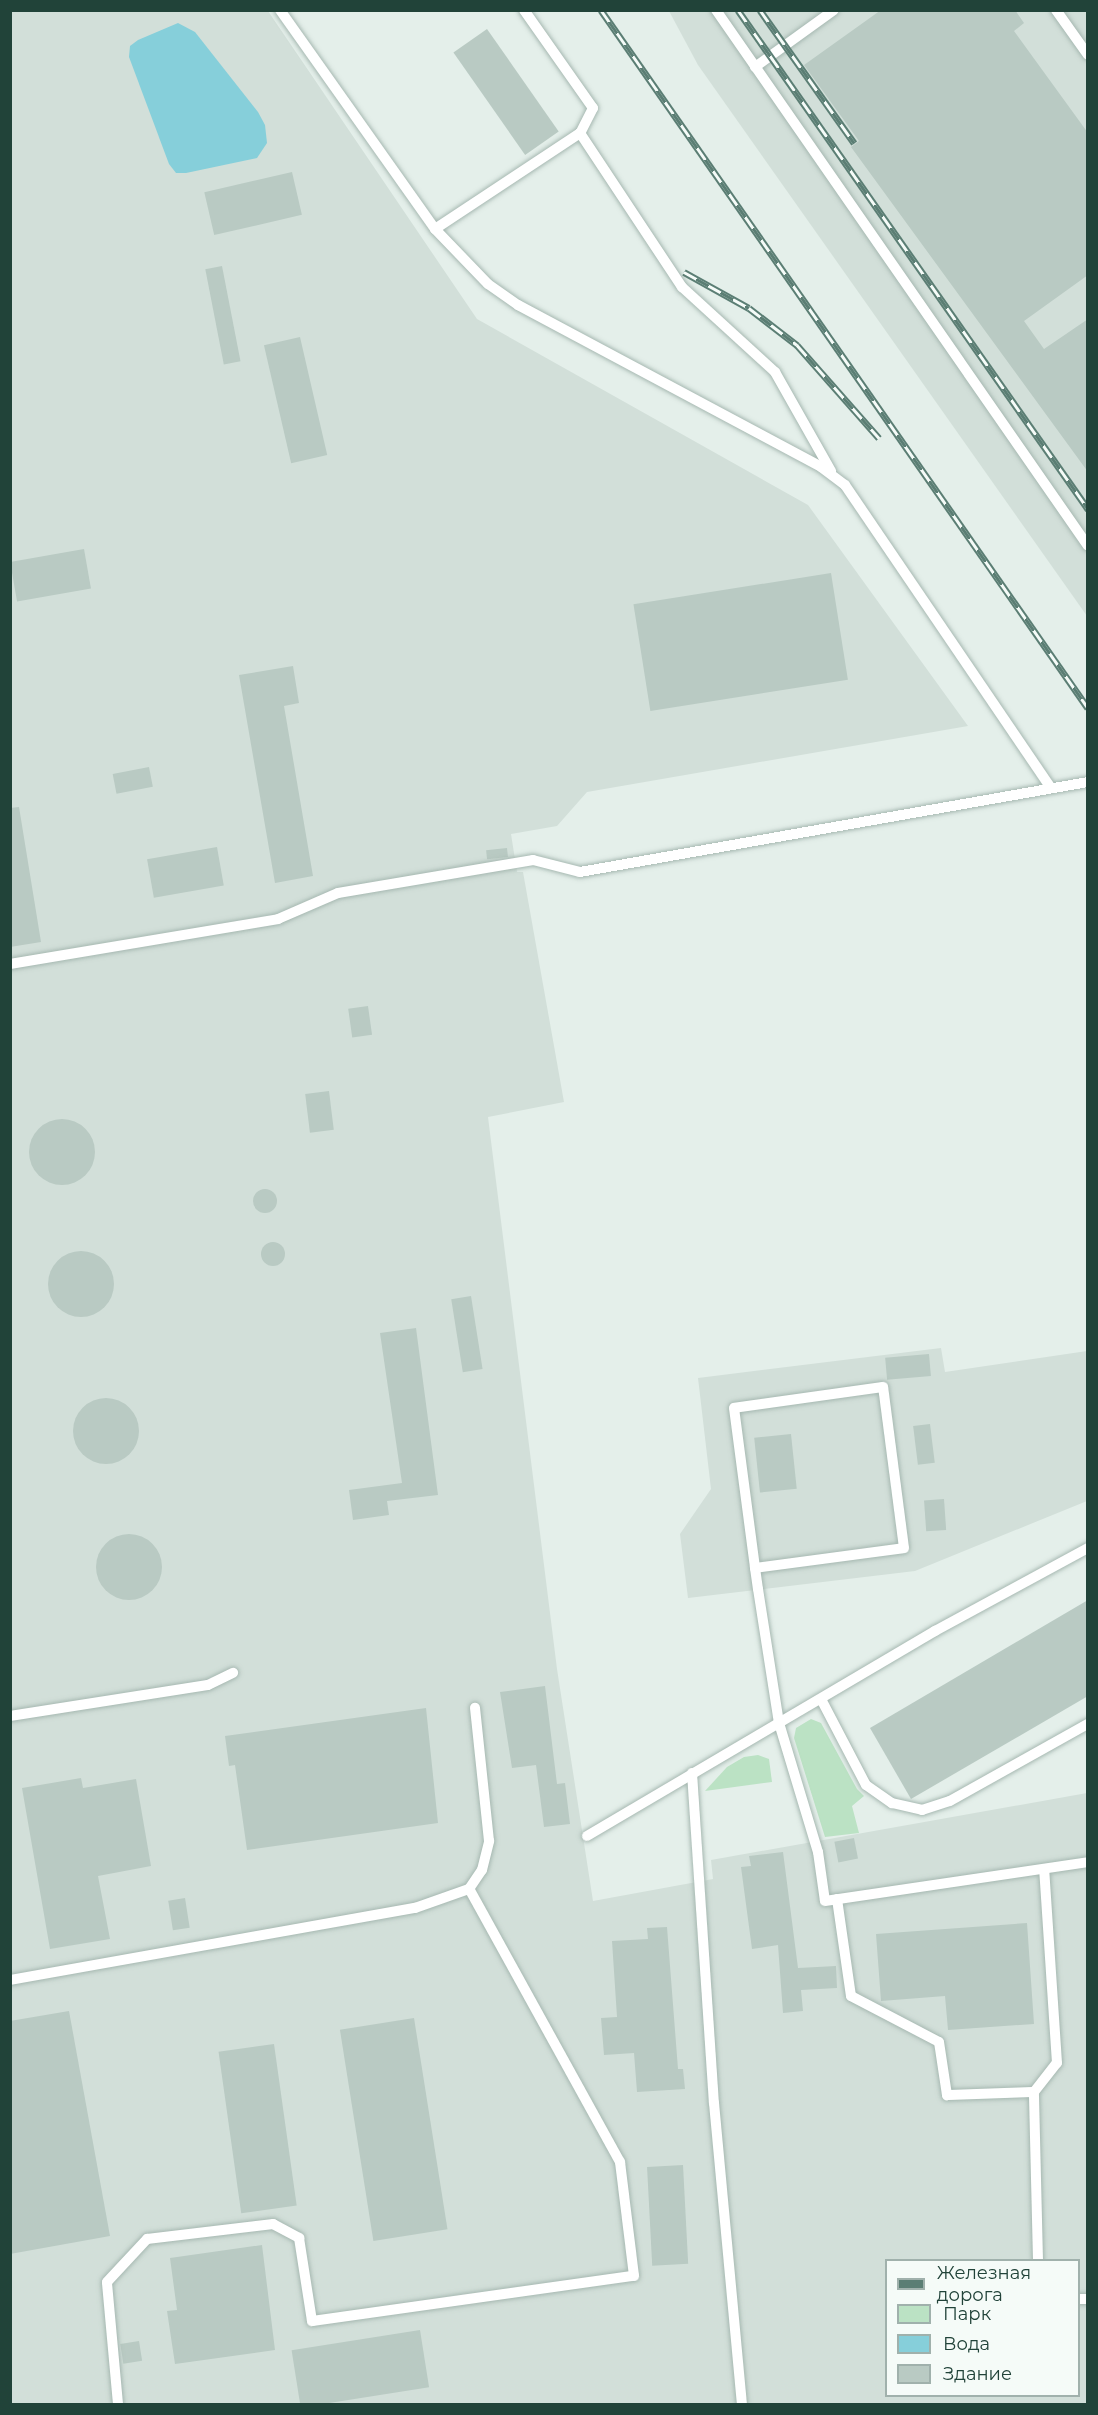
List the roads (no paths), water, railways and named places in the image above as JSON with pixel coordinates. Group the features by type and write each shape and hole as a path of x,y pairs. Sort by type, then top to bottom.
{"lane":[{"path":"280,10 435,229 488,284 518,305 833,474"},
{"path":"435,229 580,133 593,108 524,10"},
{"path":"716,10 1088,546"},
{"path":"755,67 834,10"},
{"path":"1056,10 1088,55"},
{"path":"580,133 682,287 775,372 833,474 855,498 1051,788"},
{"path":"10,964 278,919 338,893 533,860 580,872 1088,782"},
{"path":"755,1568 904,1548 883,1388 734,1408 755,1568 779,1724 818,1852 825,1901 1088,1862"},
{"path":"587,1836 820,1699 1088,1548"},
{"path":"10,1716 208,1685 233,1673"},
{"path":"820,1699 866,1785 892,1803 922,1810 950,1801 1088,1724"},
{"path":"10,1980 415,1908 469,1889 482,1870 489,1841 475,1708"},
{"path":"692,1773 714,2103 742,2404"},
{"path":"1038,2259 1034,2092 1057,2063 1044,1869"},
{"path":"118,2404 107,2282 147,2239 273,2224 299,2238 312,2320 634,2276 620,2162 469,1889"},
{"path":"837,1899 851,1996 939,2042 947,2095 1034,2092"}],"water":[{"path":"178,23 195,32 258,112 265,125 267,143 257,158 186,173 176,173 169,164 129,57 130,46 138,40"}],"railway":[{"path":"601,10 1088,708"},
{"path":"738,10 1088,509"},
{"path":"760,10 854,143"},
{"path":"684,272 749,308 797,345 879,438"}]}
